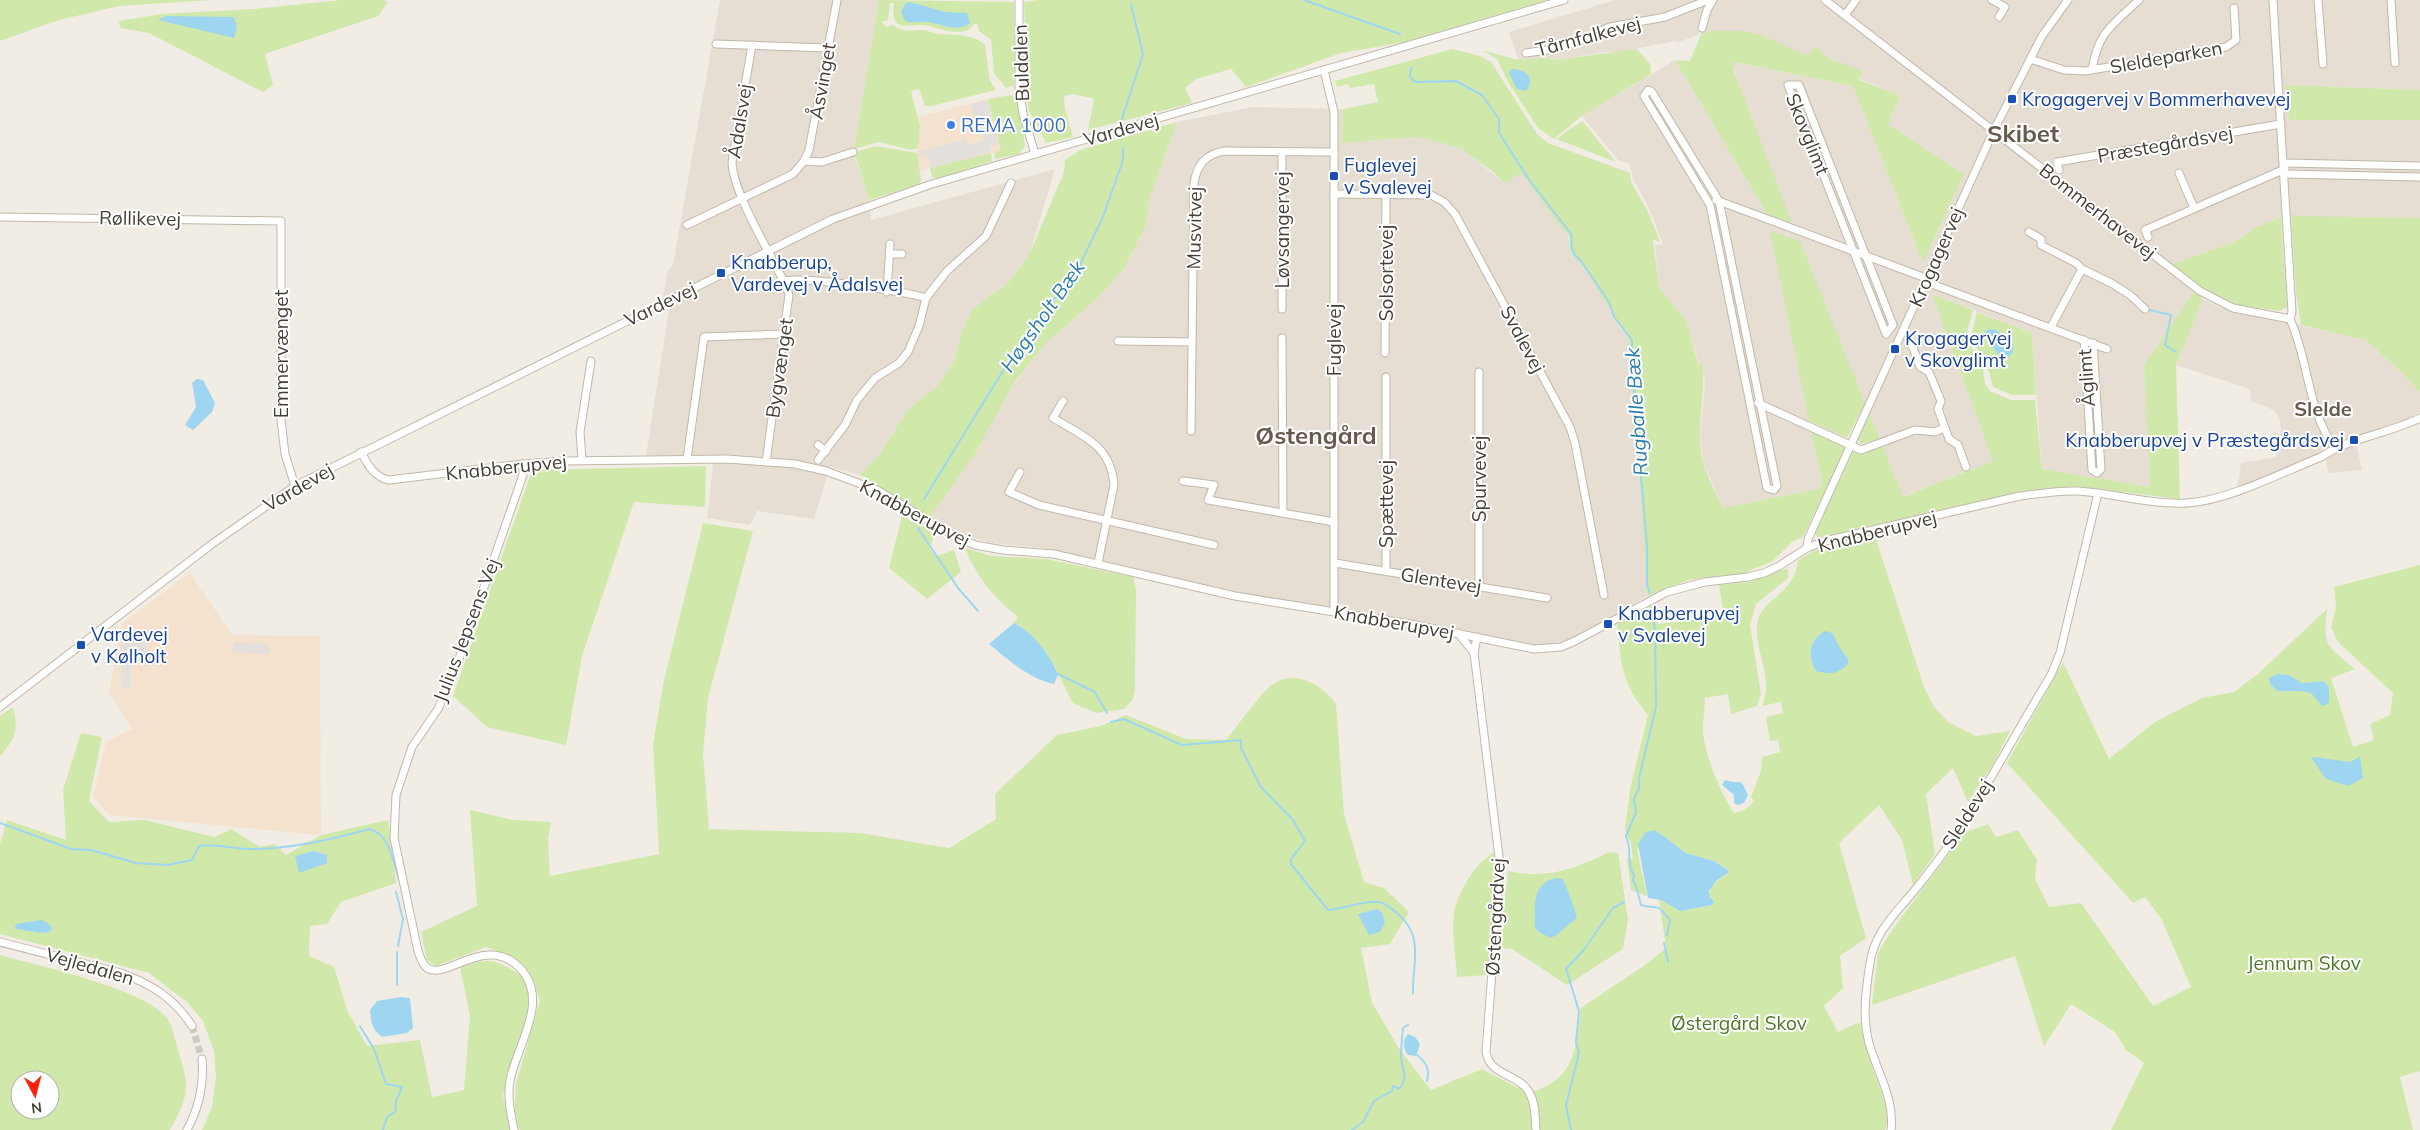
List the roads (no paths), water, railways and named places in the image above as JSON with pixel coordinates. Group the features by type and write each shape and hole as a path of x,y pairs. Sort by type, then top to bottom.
{"street":[{"name":"Åsvinget","path":"804,162 809,150 837,0"},
{"name":"Buldalen","path":"1019,0 1022,113 1035,154"},
{"name":"Vardevej","path":"0,707 212,544 295,486 833,219 870,204 1035,154 1564,0"},
{"name":"Tårnfalkevej","path":"1526,53 1561,48 1610,27 1665,17 1708,0"},
{"path":"1702,28 1713,0"},
{"name":"Bommerhavevej","path":"1825,0 2200,291 2233,308 2290,318"},
{"path":"1845,14 1856,0"},
{"path":"1992,0 2005,7 1999,17"},
{"name":"Krogagervej","path":"1807,548 1808,539 1994,130 2048,27 2068,0"},
{"name":"Sleldeparken","path":"2092,70 2096,47 2104,34 2139,0"},
{"path":"2272,0 2285,169 2292,312 2290,318 2299,338 2323,431 2335,448"},
{"path":"2318,0 2323,64"},
{"path":"2391,0 2395,63"},
{"name":"Sleldeparken","path":"2030,60 2064,70 2092,70 2231,46 2237,37 2234,8"},
{"path":"716,44 827,48"},
{"name":"Ådalsvej","path":"752,45 732,162 735,183 769,250"},
{"name":"Fuglevej","path":"1324,70 1334,112 1334,612"},
{"name":"Skovglimt","path":"1788,85 1799,85 1865,254 1893,325 1886,334 1855,250 1788,85"},
{"path":"1648,90 1652,92 1719,201 1776,486 1774,490 1767,488 1710,206 1644,96 1648,90"},
{"name":"Præstegårdsvej","path":"2059,170 2057,162 2281,124"},
{"path":"687,225 792,174 804,162 822,162 852,152"},
{"name":"Musvitvej","path":"1191,431 1196,172 1202,161 1216,152 1334,152"},
{"name":"Løvsangervej","path":"1282,152 1282,309"},
{"path":"2148,237 2145,230 2285,169 2420,166"},
{"path":"2285,169 2420,177"},
{"name":"Præstegårdsvej","path":"2179,173 2194,208"},
{"path":"818,460 845,425 857,400 875,378 899,363 908,352 919,326 926,298 947,271 986,236 1011,183"},
{"name":"Svalevej","path":"1334,194 1431,195 1444,202 1456,214 1570,427 1575,443 1604,595"},
{"name":"Solsortevej","path":"1386,194 1386,352"},
{"path":"1706,197 1855,250 1926,280 1929,283 2107,349"},
{"name":"Røllikevej","path":"0,217 281,221"},
{"name":"Emmervænget","path":"281,221 281,420 285,454 295,486"},
{"path":"2029,232 2041,239 2041,245 2076,263 2082,269 2111,283 2145,308"},
{"path":"887,292 890,244"},
{"name":"Bygvænget","path":"766,462 789,295 769,250"},
{"path":"890,254 902,254"},
{"path":"2051,327 2082,269"},
{"path":"784,281 792,279 926,298"},
{"path":"687,459 704,337 784,334"},
{"path":"1282,338 1282,513"},
{"name":"Åglimt","path":"2084,340 2092,470 2097,473 2101,469 2093,343"},
{"path":"1118,341 1192,342"},
{"path":"1910,342 1920,368 1929,372 1941,401 1938,409 1944,428 1949,439 1958,445 1966,468"},
{"path":"582,460 580,432 591,361"},
{"name":"Spurvevej","path":"1479,372 1479,586"},
{"name":"Spættevej","path":"1386,377 1386,571"},
{"path":"1063,401 1053,418 1095,443 1110,464 1114,485 1098,563"},
{"path":"1750,405 1759,403 1851,446 1864,450 1915,430 1935,432 1944,428"},
{"name":"Åglimt","path":"2089,417 2097,417"},
{"name":"Knabberupvej","path":"361,452 373,471 380,478 389,480 523,464 582,460 687,459 795,464 852,480 877,490 956,537 975,545 1002,550 1054,554 1235,596 1458,633 1518,647 1561,647 1582,638 1667,592 1704,582 1748,577 1764,573 1780,566 1807,548 1825,542 2020,496 2075,491 2165,503 2189,503 2209,500 2321,457 2335,448 2420,418"},
{"path":"818,445 826,451"},
{"name":"Julius Jepsens Vej","path":"514,1130 510,1105 510,1081 531,1018 532,995 528,978 519,967 490,955 475,956 434,971 423,964 417,946 394,838 394,815 402,772 412,747 438,709 454,672 523,475 523,464"},
{"path":"1020,472 1009,492 1039,505 1214,546"},
{"path":"1183,481 1214,486 1208,500 1334,522"},
{"name":"Sleldevej","path":"1891,1130 1891,1107 1869,1042 1866,1025 1865,1007 1868,979 1876,940 1884,926 1922,882 1955,836 2051,675 2060,653 2098,493"},
{"name":"Glentevej","path":"1334,563 1547,598"},
{"path":"1458,633 1474,653"},
{"name":"Østengårdvej","path":"1477,637 1474,653 1500,865 1486,1052 1495,1070 1525,1086 1533,1102 1536,1130"},
{"name":"Vejledalen","path":"0,942 121,973 139,980 158,989 171,1000 192,1026"},
{"path":"187,1130 198,1107 203,1072 202,1059"}],"water":[{"path":"910,2 945,12 967,13 970,23 955,28 928,22 905,21 901,12 905,4"},
{"path":"166,16 234,17 237,27 234,38 158,20"},
{"path":"1511,69 1520,70 1528,75 1530,82 1526,91 1517,89 1509,74"},
{"path":"1990,329 1996,330 2011,343 2013,352 2009,356 2001,358 1999,356 1985,334 1985,331"},
{"path":"197,379 203,380 215,403 212,412 193,430 185,425 196,407 192,383"},
{"path":"1014,623 1028,632 1046,652 1058,675 1054,684 1036,678 989,644"},
{"path":"1825,631 1832,633 1848,658 1848,664 1834,673 1816,671 1811,660 1813,644"},
{"path":"2278,674 2289,675 2302,683 2323,681 2329,687 2329,702 2322,706 2311,693 2277,691 2270,684 2269,678"},
{"path":"2360,756 2363,778 2348,786 2326,779 2312,759 2313,757 2351,762"},
{"path":"1725,780 1742,783 1748,795 1744,803 1738,805 1734,803 1734,795 1722,785"},
{"path":"1655,830 1686,853 1714,861 1728,870 1728,873 1716,881 1709,891 1710,897 1714,901 1713,905 1680,911 1661,900 1648,898 1638,844 1646,832"},
{"path":"314,851 327,855 327,863 299,873 295,856"},
{"path":"1556,878 1564,881 1577,918 1551,938 1539,932 1535,927 1535,902 1541,887"},
{"path":"1377,909 1382,913 1385,923 1380,932 1369,935 1358,914"},
{"path":"41,920 48,923 52,928 51,931 43,933 34,932 16,929 15,927 16,924"},
{"path":"401,997 410,998 413,1028 407,1033 382,1037 373,1025 370,1010 377,1001"},
{"path":"1408,1034 1415,1037 1420,1044 1416,1056 1408,1055 1405,1050 1404,1042"}],"waterway":[{"name":"Rugballe Bæk","path":"1304,0 1400,34"},
{"name":"Høgsholt Bæk","path":"1122,119 1143,54 1131,4"},
{"name":"Rugballe Bæk","path":"1411,67 1410,77 1415,82 1456,81 1482,95 1499,119 1499,133 1530,181 1571,234 1572,249 1575,255 1609,302 1614,317 1632,340 1636,380 1634,391 1637,397 1635,441 1639,452 1647,545 1647,585 1650,593"},
{"name":"Høgsholt Bæk","path":"924,499 1030,327 1075,275 1103,217 1123,160 1123,148"},
{"path":"2150,310 2171,315 2165,345 2176,352"},
{"name":"Høgsholt Bæk","path":"918,528 958,588 978,611"},
{"name":"Rugballe Bæk","path":"1653,606 1656,707 1639,778 1639,788 1634,799 1636,812 1626,836 1629,846 1630,865 1634,876 1633,880 1641,905 1659,908 1665,914 1670,920 1667,935"},
{"name":"Høgsholt Bæk","path":"1056,673 1095,692 1107,713"},
{"name":"Høgsholt Bæk","path":"1111,722 1124,719 1182,745 1241,740 1241,748 1261,787 1293,820 1305,841 1291,859 1291,864 1328,910 1368,902 1379,902 1389,906 1406,923 1412,932 1415,951 1413,994"},
{"path":"0,823 71,849 91,850 136,863 168,865 192,860 199,846 214,845 249,849 285,847 327,840 369,829 382,836 386,842 390,849 399,880"},
{"path":"396,892 403,919 398,946"},
{"name":"Rugballe Bæk","path":"1571,1130 1566,1105 1579,1053 1576,1042 1579,1011 1566,969 1583,951 1613,908 1624,902"},
{"path":"1664,943 1668,962"},
{"path":"397,952 397,985"},
{"name":"Høgsholt Bæk","path":"1352,1130 1363,1122 1374,1101 1392,1091 1393,1086 1399,1089 1402,1084 1404,1080 1401,1061 1402,1035 1403,1028 1408,1025"},
{"path":"360,1026 374,1049 386,1084 402,1087 396,1101 395,1112 387,1117 383,1130"},
{"path":"1417,1055 1426,1066 1428,1073 1427,1081"}],"tunnel":[{"path":"192,1026 202,1059"}],"place":[{"name":"Krogagervej v Bommerhavevej","path":"2012,99"},
{"name":"REMA 1000","path":"951,125"},
{"name":"Fuglevej v Svalevej","path":"1334,176"},
{"name":"Knabberup, Vardevej v Ådalsvej","path":"721,273"},
{"name":"Krogagervej v Skovglimt","path":"1895,349"},
{"name":"Knabberupvej v Præstegårdsvej","path":"2354,440"},
{"name":"Knabberupvej v Svalevej","path":"1608,624"},
{"name":"Vardevej v Kølholt","path":"81,645"}],"district":[{"name":"Skibet","path":"2023,133"},
{"name":"Slelde","path":"2323,408"},
{"name":"Østengård","path":"1316,435"}],"park label":[{"name":"Jennum Skov","path":"2304,963"},
{"name":"Østergård Skov","path":"1739,1023"}]}
